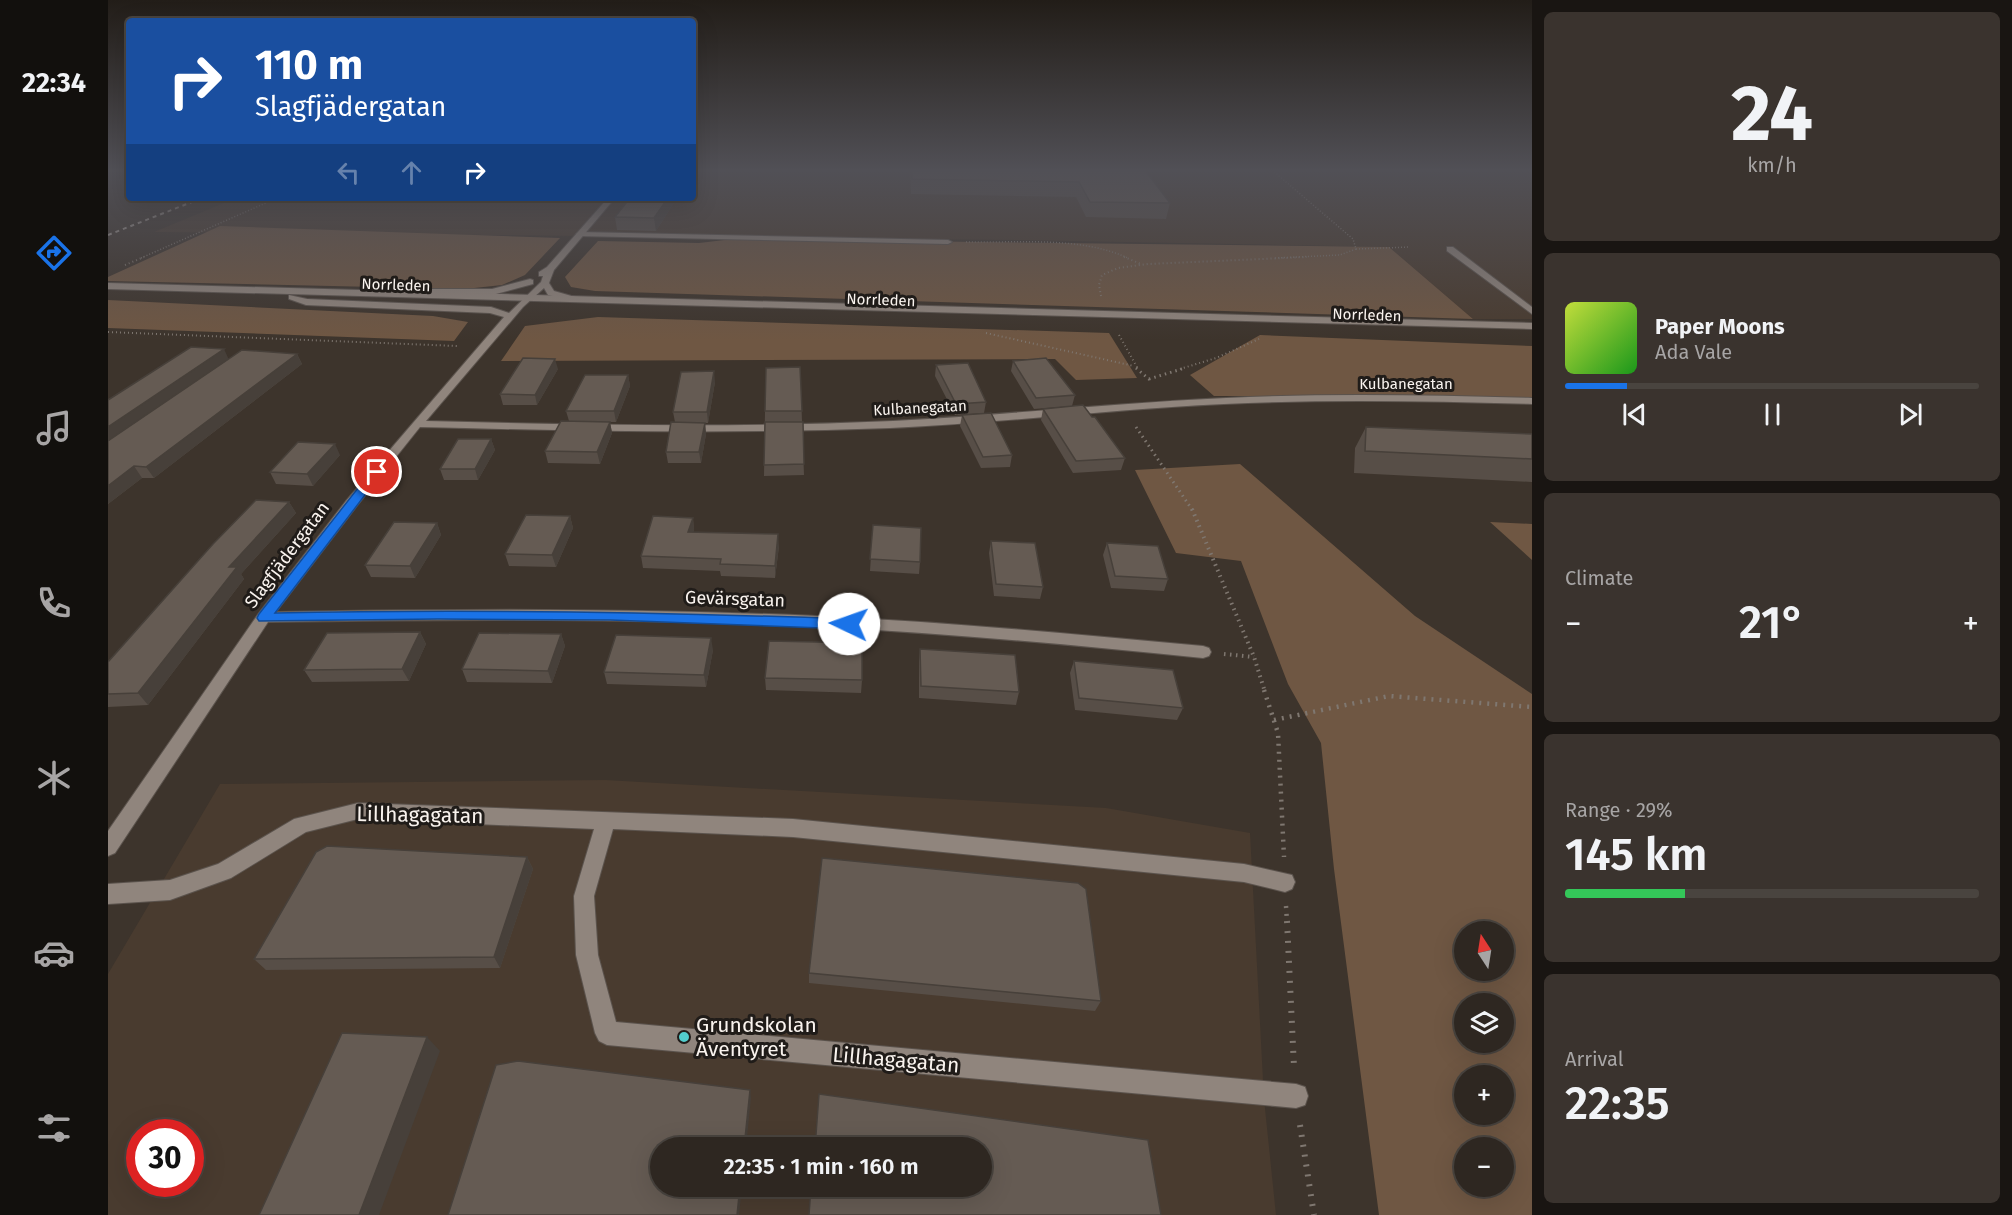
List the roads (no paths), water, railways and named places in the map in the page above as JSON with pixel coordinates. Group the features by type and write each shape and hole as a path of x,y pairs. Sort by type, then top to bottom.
{"street":[{"path":"353,292 396,290 492,292 530,282 550,269 586,227"},
{"path":"580,234 948,242"},
{"path":"1450,249 1532,311"},
{"path":"524,300 545,283 550,269"},
{"path":"524,300 530,282"},
{"path":"545,283 551,293 572,299"},
{"name":"Norrleden","path":"108,286 353,292 524,300 1532,334"},
{"name":"Norrleden","path":"231,290 238,295 292,297 572,299 1532,326"},
{"path":"292,297 306,302 491,310 510,316"},
{"path":"1516,299 1532,300"},
{"name":"Slagfjädergatan","path":"108,847 264,618 351,504 524,300"},
{"name":"Kulbanegatan","path":"417,424 590,429 756,428 990,419 1225,401 1394,398 1532,401"},
{"name":"Gevärsgatan","path":"264,618 438,614 766,619 870,625 1203,652"},
{"name":"Lillhagagatan","path":"108,894 170,890 224,871 301,825 358,811 793,828 1244,873 1285,882"},
{"name":"Lillhagagatan","path":"606,819 584,896 587,955 607,1033 1296,1096"}],"railway":[{"path":"108,235 129,227"}],"place":[{"name":"Grundskolan Äventyret","path":"684,1037"}]}
